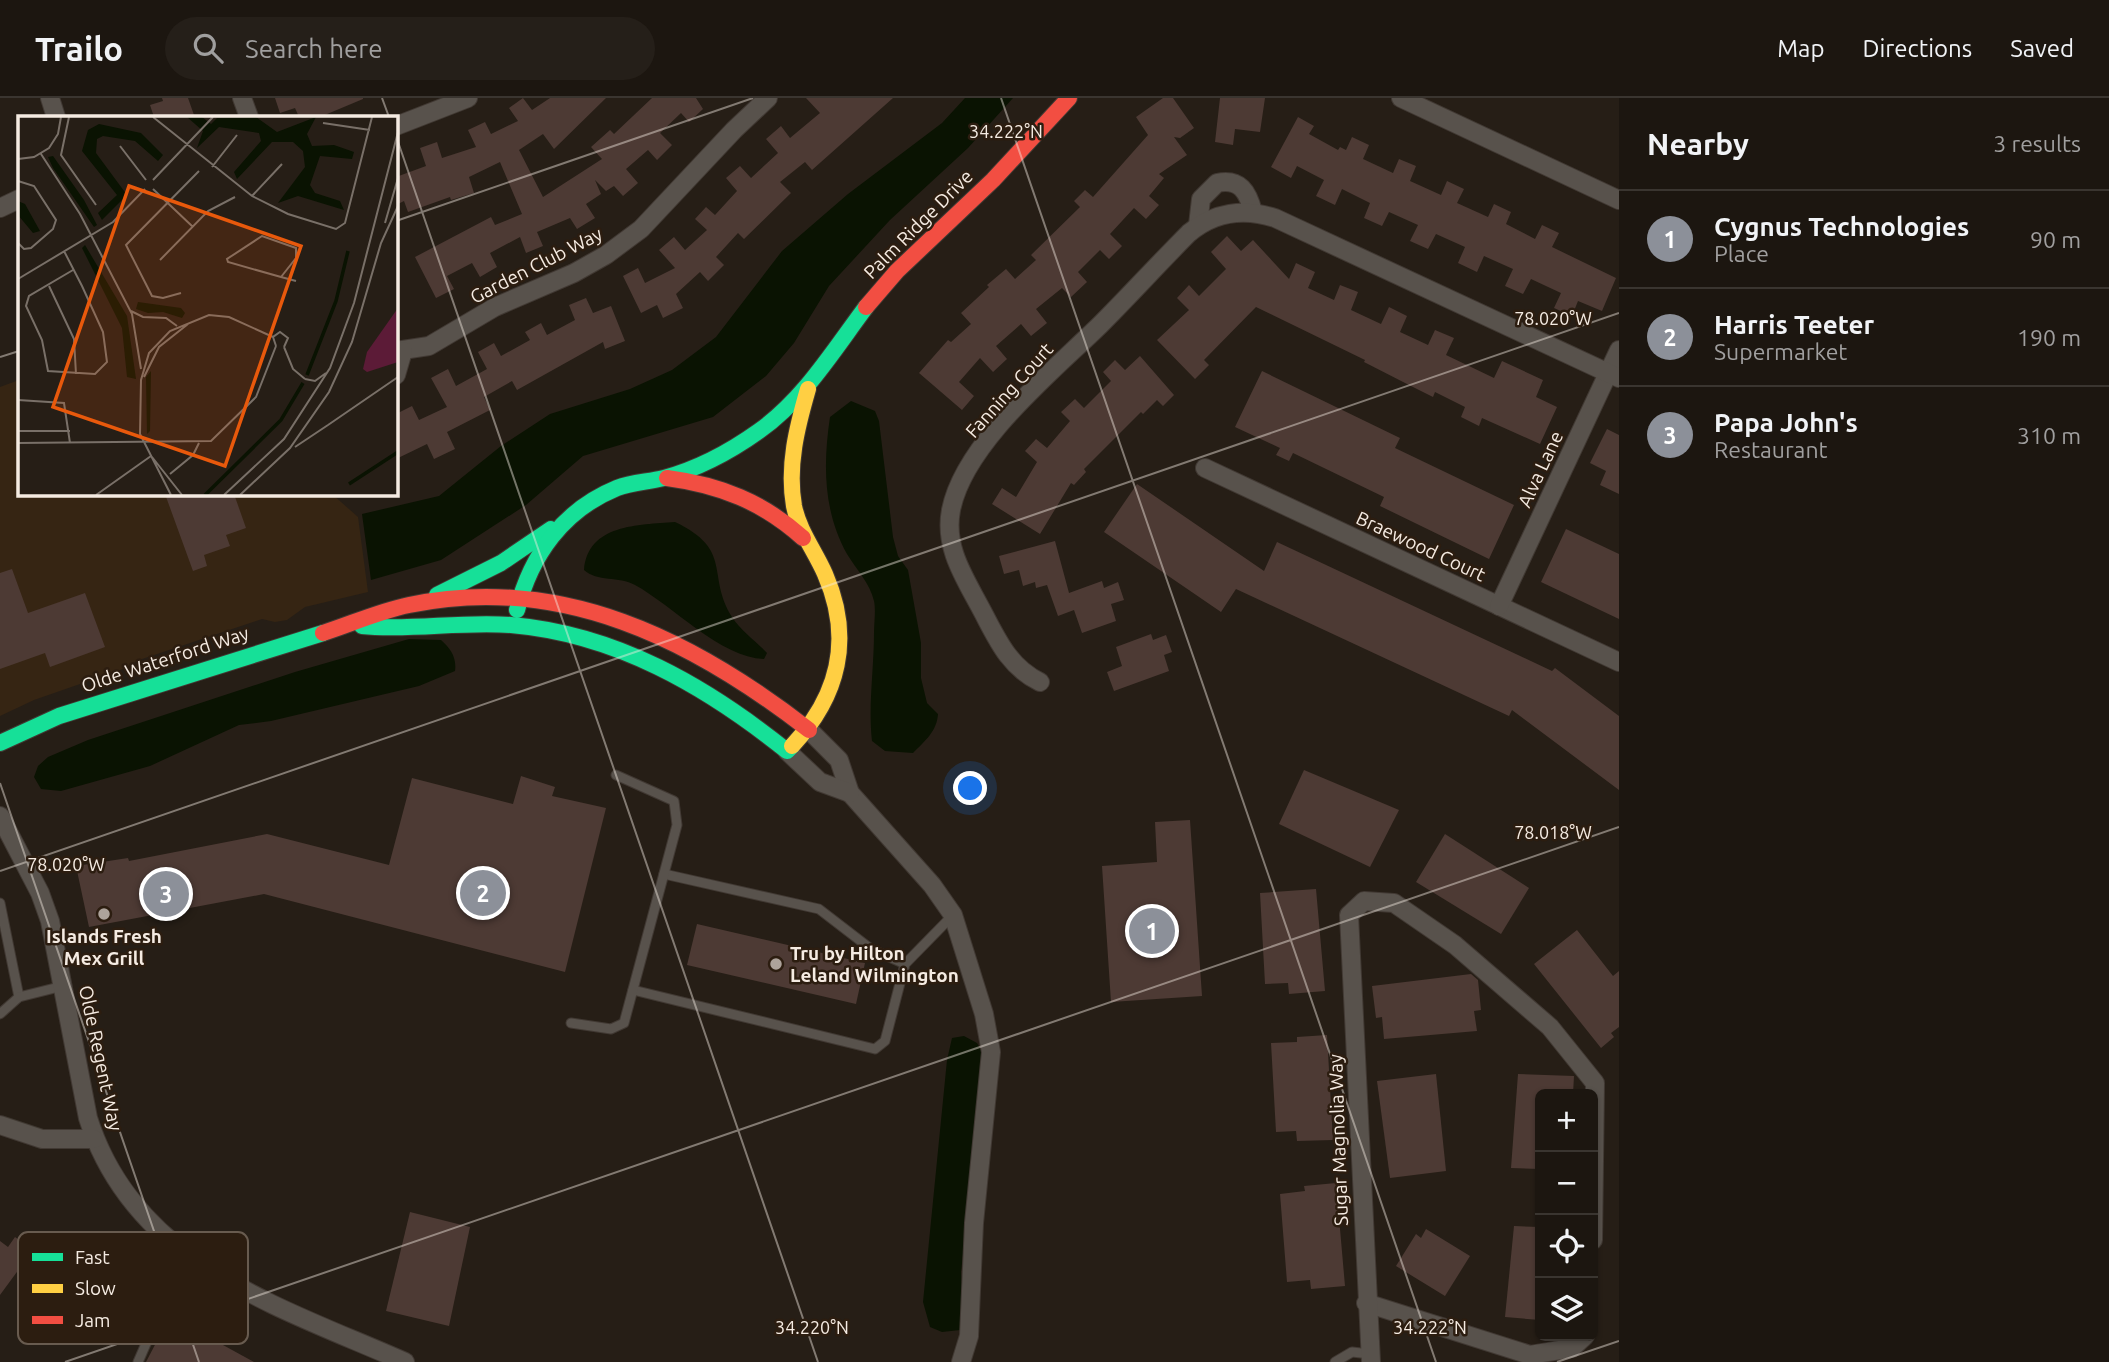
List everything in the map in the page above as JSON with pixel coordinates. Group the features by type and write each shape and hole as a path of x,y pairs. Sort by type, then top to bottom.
{"street":[{"path":"50,98 56,116"},
{"path":"242,98 248,116"},
{"path":"397,126 468,98"},
{"name":"Garden Club Way","path":"399,351 443,339 495,307 574,273 615,249 648,222 734,130 768,98"},
{"name":"Palm Ridge Drive","path":"514,626 526,578 560,523 618,487 666,478 745,441 773,421 808,389 838,343 889,281 1004,169 1069,98"},
{"path":"1401,98 1619,200"},
{"name":"Fanning Court","path":"1198,225 1201,199 1217,183 1233,181 1240,185 1249,198 1253,212"},
{"path":"0,208 18,200"},
{"name":"Fanning Court","path":"1040,682 1015,666 1004,652 962,573 950,537 955,497 973,462 1003,421 1198,225 1229,213 1253,212 1292,225 1614,375"},
{"name":"Alva Lane","path":"1499,606 1614,375 1619,350"},
{"name":"Palm Ridge Drive","path":"787,751 809,730 834,690 841,638 831,589 806,541 794,506 794,435 808,389"},
{"name":"Braewood Court","path":"1205,468 1619,662"},
{"path":"666,478 702,483 747,498 778,516 806,541"},
{"path":"409,606 501,563 560,523"},
{"name":"Olde Waterford Way","path":"0,743 59,716 347,625 377,612 467,598 520,596 598,613 684,645 741,677 809,730 839,760 850,793"},
{"name":"Olde Waterford Way","path":"347,625 377,628 444,623 514,626 566,635 655,666 720,699 787,751 820,782 850,793"},
{"path":"850,793 932,886 953,915 984,1014 991,1052 974,1223 969,1336 961,1362"},
{"name":"Olde Regent Way","path":"0,816 47,911 94,1139 130,1202 157,1232"},
{"name":"Sugar Magnolia Way","path":"1371,1358 1366,1303 1349,915 1364,901 1394,903 1455,945 1550,1027 1595,1083 1593,1215"},
{"path":"0,1125 42,1139 94,1139"},
{"name":"Olde Regent Way","path":"248,1290 405,1362"},
{"path":"1366,1303 1530,1355 1572,1348 1580,1341"}],"lane":[{"path":"572,1023 611,1029 624,1023 677,825 674,801 616,775"},
{"path":"664,874 819,909 870,949 905,964"},
{"path":"0,903 19,997"},
{"path":"633,990 875,1049 885,1041 905,964 953,915"},
{"path":"0,1014 19,997 40,989 64,986"},
{"path":"138,1362 146,1344"},
{"path":"1335,1362 1352,1352 1371,1358"}],"shaded area":[{"path":"965,98 1013,98 968,148 890,220 829,286 794,343 766,376 713,417 583,456 526,505 441,560 371,580 362,514 439,496 501,446 550,414 630,389 672,370 716,337 782,251 848,194 942,123"},
{"path":"18,380 18,495 333,495 358,517 368,592 305,607 287,620 275,622 262,619 139,660 126,668 34,700 0,716 0,387"},
{"path":"851,401 875,411 879,421 893,537 898,556 908,570 921,643 921,678 927,703 938,714 933,731 913,753 885,751 872,741 874,601 866,582 839,538 829,504 826,452 830,417"},
{"path":"675,522 693,532 712,553 720,588 732,617 767,653 764,659 731,650 629,582 595,576 584,570 588,555 605,535 631,526"},
{"path":"409,639 441,640 452,653 455,671 419,686 271,721 239,725 150,766 61,791 41,789 34,777 38,766 48,757 88,740 295,672"},
{"path":"964,1036 977,1043 985,1057 961,1272 965,1319 960,1330 942,1332 930,1327 923,1302 947,1060 952,1038"}],"building":[{"path":"162,98 188,98 194,115 154,116 150,105 163,101"},
{"path":"275,98 363,98 322,116 299,116 295,108 280,113"},
{"path":"523,98 532,110 550,98 606,98 554,149 543,134 519,150 543,197 602,159 591,147 610,130 614,134 652,98 696,98 703,109 689,122 681,113 660,133 672,145 657,160 648,150 626,169 638,183 623,196 614,186 606,191 595,180 601,194 586,204 595,218 577,229 570,218 537,232 543,246 526,253 520,237 490,253 497,267 480,277 472,263 447,276 454,289 436,298 415,257 491,217 495,225 522,214 500,162 469,177 474,193 451,200 450,197 408,212 404,201 397,204 397,177 426,166 420,148 437,142 442,158 476,147 468,130 485,122 491,134 518,121 509,108"},
{"path":"806,98 893,98 812,170 805,162 780,182 791,193 744,239 738,233 716,257 724,265 708,281 700,272 676,294 683,308 663,318 657,305 641,313 623,276 638,268 645,283 675,268 659,250 674,237 685,250 707,230 695,219 706,207 715,215 737,191 726,178 740,166 751,178 778,153 766,139 781,126 790,138 820,113"},
{"path":"1163,98 1173,98 1194,128 1180,138 1174,137 1187,155 1159,174 1164,178 1149,196 1159,205 1146,219 1134,208 1110,234 1122,246 1109,259 1100,250 1078,272 1087,282 1071,297 1062,288 1036,309 1047,323 1031,336 1021,324 996,346 1007,359 993,372 980,358 959,382 974,396 962,410 919,373 948,340 951,342 971,324 961,313 989,287 987,285 1006,269 1015,279 1036,260 1031,255 1080,207 1074,201 1085,190 1093,197 1148,135 1136,117"},
{"path":"1220,98 1265,98 1260,132 1235,129 1233,145 1215,142"},
{"path":"1298,117 1314,126 1309,134 1338,150 1340,147 1346,150 1352,137 1369,145 1363,159 1393,173 1399,159 1416,166 1410,181 1441,195 1447,181 1464,189 1457,203 1488,217 1494,204 1511,212 1506,224 1535,239 1542,225 1559,233 1552,247 1616,278 1602,311 1578,301 1572,316 1554,308 1561,293 1531,279 1523,294 1505,286 1513,269 1484,256 1477,272 1458,263 1465,247 1436,234 1428,249 1410,241 1418,225 1389,212 1382,226 1364,218 1370,203 1342,189 1335,205 1316,196 1324,180 1297,166 1291,178 1271,167"},
{"path":"1227,236 1241,251 1253,240 1289,279 1296,263 1315,272 1308,288 1334,300 1340,285 1358,292 1351,310 1381,324 1389,307 1407,316 1400,332 1428,345 1435,330 1454,338 1446,355 1494,378 1502,361 1543,380 1536,397 1557,407 1540,444 1482,418 1479,426 1461,417 1465,407 1435,392 1433,397 1364,362 1365,360 1256,307 1204,360 1209,365 1195,379 1157,340 1189,310 1177,298 1189,285 1199,296 1226,269 1211,252"},
{"path":"586,298 593,313 611,306 625,341 605,349 603,342 517,390 512,381 484,397 490,410 447,432 455,449 434,459 427,444 397,459 397,414 412,406 419,420 447,407 431,378 448,369 456,386 487,369 478,352 494,343 501,356 530,340 525,332 541,323 547,335 575,320 569,305"},
{"path":"1140,356 1174,395 1163,406 1157,400 1143,414 1141,412 1084,469 1086,472 1074,485 1071,483 1040,534 992,504 1002,488 1016,497 1037,462 1025,451 1036,439 1047,448 1070,421 1061,412 1075,399 1084,408 1111,381 1103,372 1115,360 1125,370"},
{"path":"1262,371 1400,438 1395,448 1514,505 1489,559 1380,506 1384,497 1293,453 1289,461 1276,455 1280,448 1235,427"},
{"path":"1607,429 1619,435 1619,494 1600,485 1606,471 1590,463"},
{"path":"1137,484 1264,571 1277,542 1552,671 1555,668 1619,716 1619,790 1512,710 1509,716 1236,589 1221,612 1104,532"},
{"path":"165,495 234,495 246,528 226,535 230,546 204,555 207,566 193,571"},
{"path":"1566,529 1619,554 1619,619 1541,582"},
{"path":"1055,541 1069,593 1102,581 1104,588 1118,582 1124,600 1111,604 1116,621 1082,633 1074,610 1058,616 1047,585 1036,588 1035,582 1023,586 1019,570 1004,574 999,556"},
{"path":"12,569 28,613 85,593 105,647 50,667 45,653 0,669 0,573"},
{"path":"1151,634 1153,640 1166,635 1172,652 1164,655 1169,671 1114,691 1107,672 1122,666 1116,647"},
{"path":"1304,770 1399,810 1370,867 1279,824"},
{"path":"521,776 555,787 552,796 606,808 565,972 264,894 89,927 76,866 128,858 129,861 267,834 389,865 412,778 513,804"},
{"path":"1190,820 1202,996 1111,1002 1102,866 1157,862 1155,822"},
{"path":"1445,834 1529,888 1501,934 1416,882"},
{"path":"1316,889 1325,991 1289,994 1288,983 1265,984 1260,893"},
{"name":"Tru by Hilton Leland Wilmington","path":"697,924 865,963 856,1004 687,965"},
{"path":"1577,930 1613,976 1619,971 1619,1027 1611,1033 1614,1037 1601,1048 1534,964"},
{"path":"1471,974 1478,980 1481,1010 1474,1011 1477,1031 1384,1039 1382,1017 1376,1018 1372,986"},
{"path":"1327,1035 1333,1140 1297,1141 1296,1131 1276,1132 1271,1043 1297,1042 1297,1037"},
{"path":"1436,1074 1446,1171 1390,1178 1377,1081"},
{"path":"1518,1074 1574,1076 1573,1089 1535,1089 1535,1169 1511,1168"},
{"path":"1336,1183 1345,1286 1311,1289 1310,1280 1287,1282 1280,1194 1305,1191 1304,1186"},
{"path":"410,1212 470,1227 449,1326 386,1311"},
{"path":"1514,1226 1535,1227 1535,1320 1505,1317"},
{"path":"1426,1229 1470,1256 1445,1296 1396,1266 1416,1234 1421,1238"},
{"path":"15,1237 18,1239 18,1270 0,1295 0,1241 8,1247"},
{"path":"155,1344 221,1344 254,1362 146,1362"}],"traffic: fast":[{"path":"517,610 531,571 552,537 565,522 598,497 617,488 689,470 759,431 804,389 866,307"},
{"path":"437,595 501,563 551,529"},
{"path":"362,626 511,625 550,630 587,639 658,667 724,705 787,751 792,746"},
{"path":"0,743 59,716 323,633"}],"traffic: slow":[{"path":"792,746 821,707 837,665 839,643 834,598 800,524 792,491 794,447 808,389"}],"traffic: jam":[{"path":"866,307 897,271 993,180 1069,98"},
{"path":"667,478 705,485 740,497 772,514 803,538"},
{"path":"323,633 409,605 465,597 519,598 572,607 622,622 672,642 765,697 809,730"}],"place":[{"name":"Harris Teeter","path":"483,893"},
{"name":"Papa John's","path":"166,894"},
{"name":"Islands Fresh Mex Grill","path":"104,914"},
{"name":"Cygnus Technologies","path":"1152,931"},
{"name":"Tru by Hilton Leland Wilmington","path":"776,964"}]}
